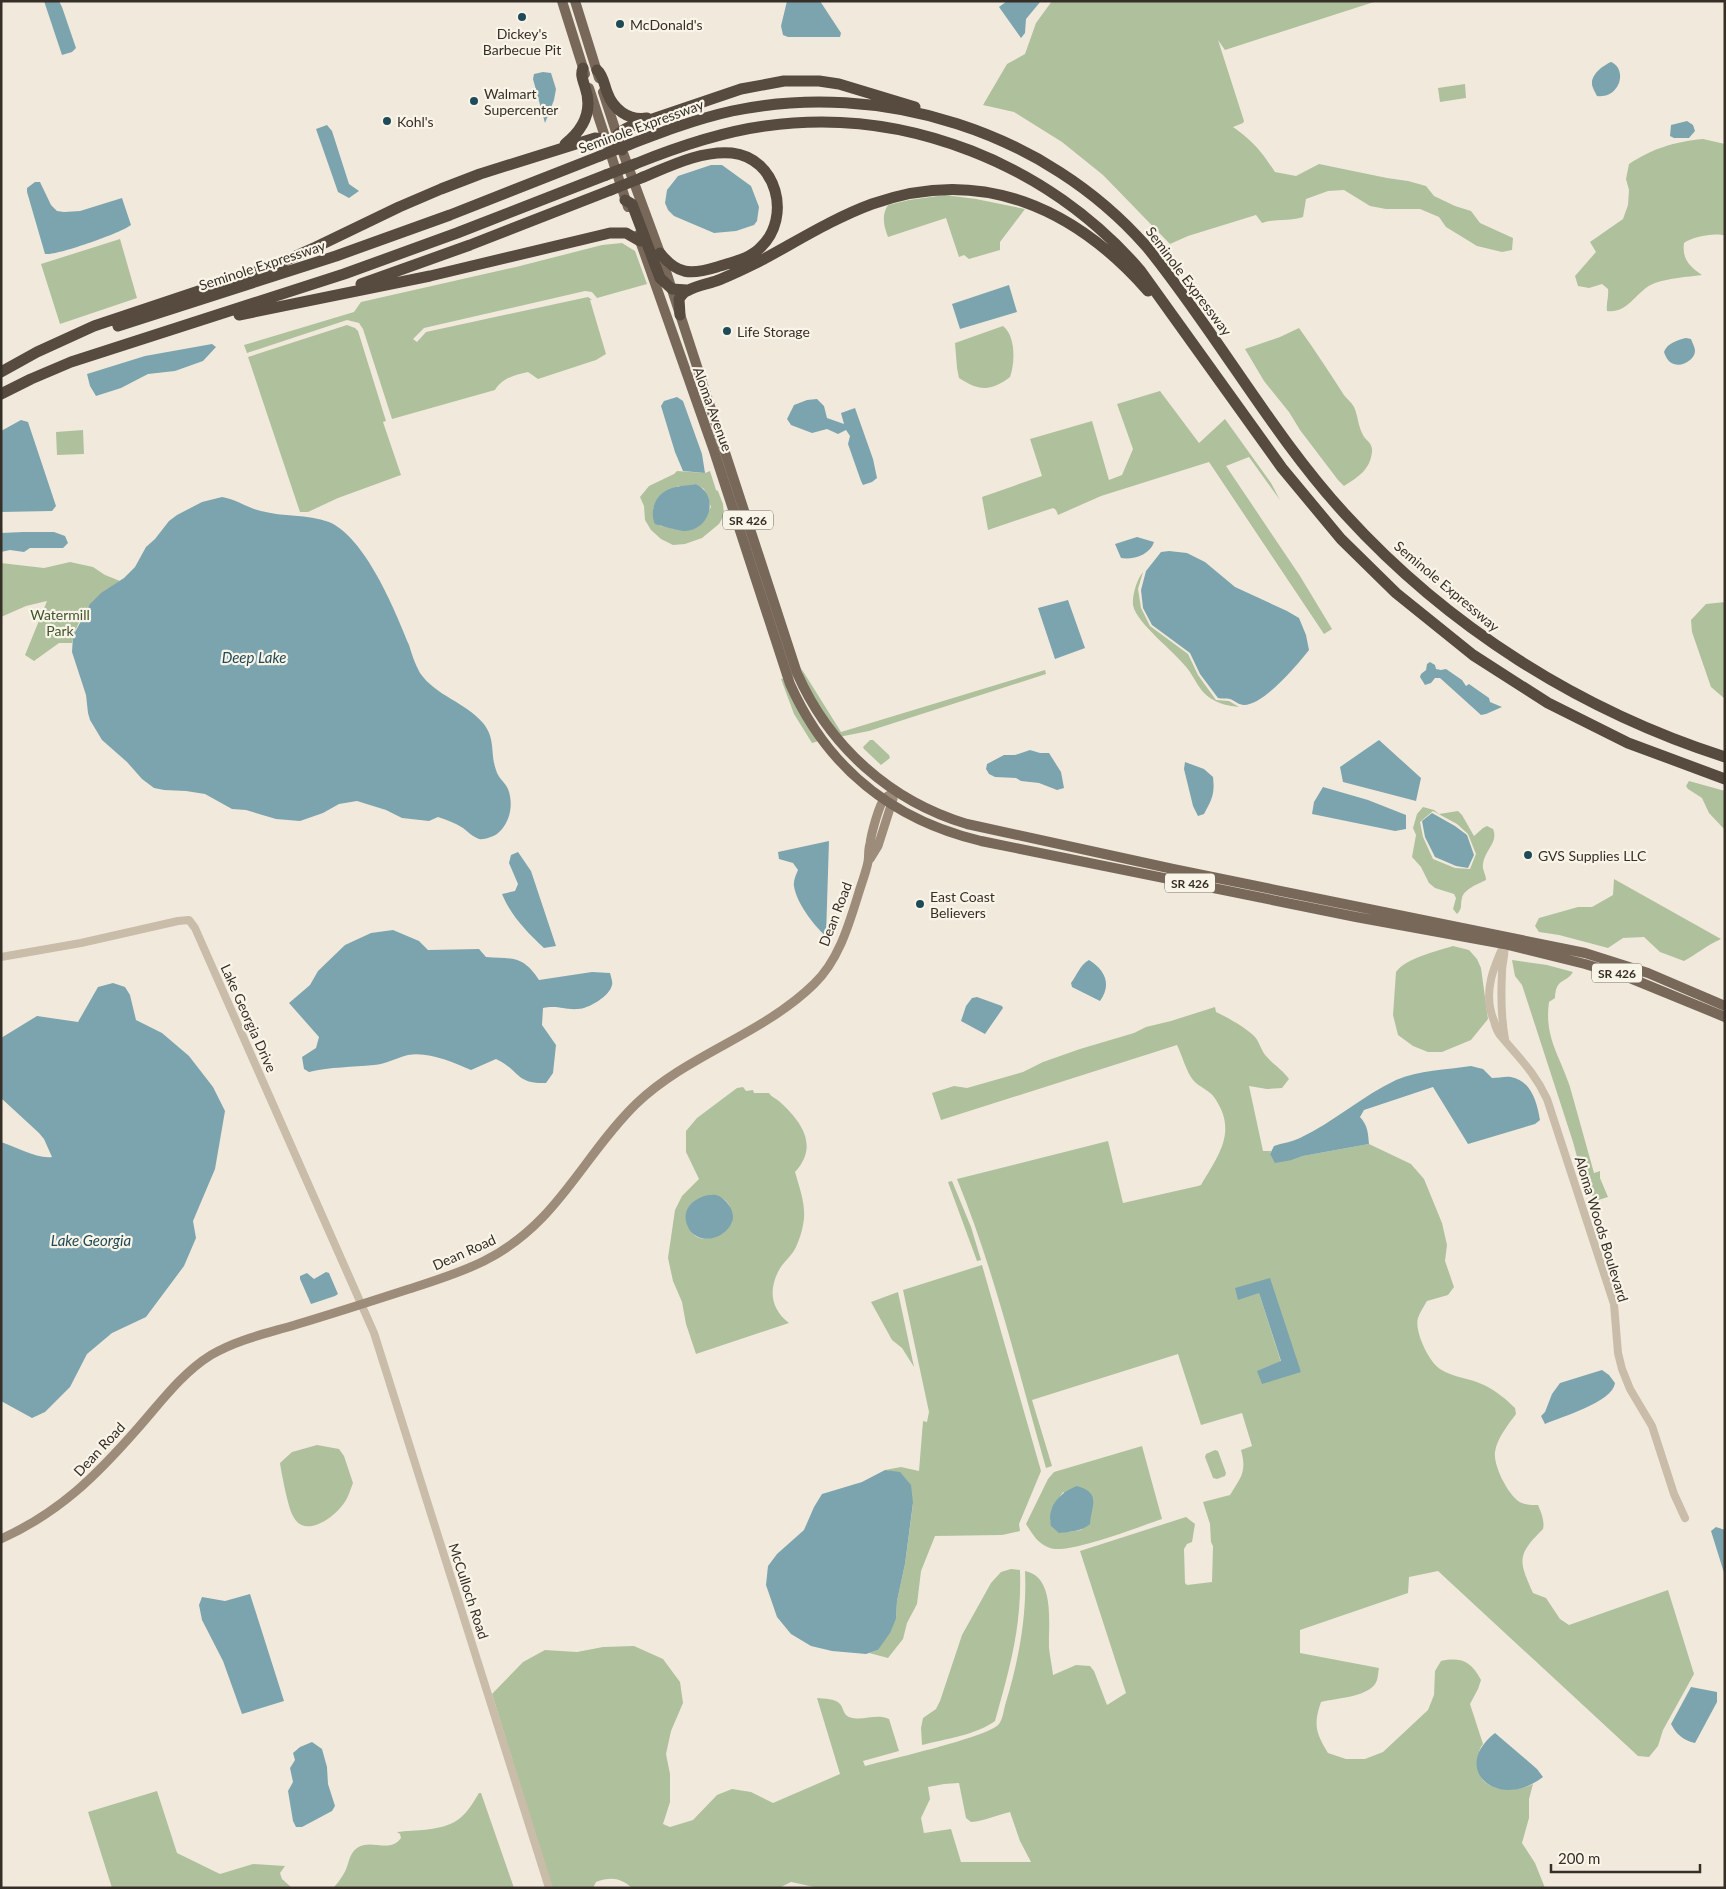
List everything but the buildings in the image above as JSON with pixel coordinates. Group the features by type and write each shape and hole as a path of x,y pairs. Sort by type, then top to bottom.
{"highway":[{"path":"559,149 578,132 587,114 588,95 581,72 583,68"},
{"path":"597,70 601,74 612,103 621,112 640,119 666,114"},
{"path":"609,145 630,127 749,87 777,82 819,81 856,88 935,113 952,121"},
{"name":"Seminole Expressway","path":"37,352 345,253 528,185 609,145 625,147 674,127 733,111 792,103 835,102 878,106 952,121 1019,149 1068,178 1117,217 1148,248 1175,283 1316,481 1351,521 1408,577 1481,636 1553,682 1597,706 1633,722 1672,739 1725,757"},
{"path":"1,394 71,362 279,296 408,252 688,144 740,130 820,122 868,125 928,136 964,147 1010,168 1042,186 1078,210 1127,255 1140,270 1282,468 1341,539 1396,593 1440,629 1473,655 1514,683 1584,722 1628,743 1725,779"},
{"path":"1,372 37,352 94,326 273,266 316,248 399,207 480,174 592,138 609,145 625,147"},
{"path":"327,297 470,245 700,157 713,154 732,154 749,158 762,168 770,178 776,192 778,214 774,230 763,246 748,256 712,268 687,272 674,268 660,253"},
{"path":"625,200 632,204 658,274 663,282 672,289 687,290 743,269 836,220 859,209 889,199 928,191 963,190 992,194 1025,202 1057,216 1085,232 1116,258 1143,286 1211,368"},
{"path":"186,325 473,266 610,233 626,232 640,241"},
{"path":"680,315 679,299 687,290"}],"main road":[{"name":"Aloma Avenue","path":"562,1 625,200 735,514 784,667 802,708 824,743 852,774 887,802"},
{"name":"Aloma Avenue","path":"575,1 597,70 609,145"},
{"name":"Aloma Avenue","path":"625,147 802,685 820,716 840,743 866,769 896,791"},
{"path":"687,377 696,384 718,441 724,448"},
{"path":"735,514 750,527"},
{"path":"778,647 789,662 796,667"},
{"path":"784,667 802,685"},
{"path":"887,802 896,791"},
{"name":"SR 426","path":"896,791 926,809 954,820 1506,940 1626,976 1725,1017"},
{"name":"SR 426","path":"887,802 923,822 957,835 1042,854 1585,953 1626,965 1725,1006"},
{"name":"Dean Road","path":"1,1539 47,1514 83,1487 112,1458 176,1384 193,1368 210,1356 246,1340 465,1269 491,1258 511,1245 539,1222 556,1204 635,1105 684,1069 791,1004 815,984 830,964 845,935 868,862 870,843 887,802"},
{"path":"1042,854 1053,847 1067,846"}],"street":[{"name":"Lake Georgia Drive","path":"1,957 81,943 190,920 196,928 238,1022 361,1304"},
{"path":"1505,1039 1502,1015 1502,972 1506,940"},
{"name":"Aloma Woods Boulevard","path":"1506,940 1490,980 1491,1014 1499,1034 1535,1075 1547,1099 1614,1304 1618,1353 1622,1370 1630,1389 1652,1426 1674,1494 1685,1518"},
{"name":"McCulloch Road","path":"361,1304 384,1362 549,1888"}],"green space":[{"path":"1052,1 1377,1 1225,50 1218,40 1244,121 1233,127 1257,147 1275,172 1296,176 1319,164 1426,186 1434,196 1471,211 1480,223 1513,238 1512,250 1502,252 1477,246 1446,227 1439,217 1420,209 1386,209 1370,206 1344,190 1328,191 1306,199 1303,217 1262,223 1256,215 1188,236 1170,244 1103,175 1062,142 1014,112 983,105 1007,64 1025,54 1036,23"},
{"path":"1465,84 1466,98 1440,102 1438,88"},
{"path":"1703,139 1725,144 1725,236 1704,236 1684,243 1684,253 1687,262 1702,275 1655,283 1648,286 1621,309 1607,311 1608,289 1602,284 1589,288 1578,286 1575,276 1596,252 1590,242 1623,219 1628,205 1629,190 1626,179 1629,164 1664,147"},
{"path":"945,195 1025,209 1000,242 1000,250 969,259 964,255 959,257 946,218 888,237 884,225 884,217 888,205"},
{"path":"120,239 137,298 60,324 41,264"},
{"path":"622,243 635,251 647,284 597,298 592,292 585,291 424,328 413,339 417,342 426,332 588,297 592,300 590,300 606,354 596,360 538,379 528,372 518,374 505,380 495,390 392,419 363,329 359,323 347,320 247,353 244,345 354,312 361,302 516,267 602,245"},
{"path":"347,325 358,331 386,421 383,422 401,475 338,498 308,512 300,512 248,357"},
{"path":"1003,326 1010,336 1013,350 1013,365 1010,377 996,385 984,388 959,378 955,343"},
{"path":"1299,328 1343,394 1353,405 1363,436 1372,449 1371,458 1366,468 1344,486 1264,381 1245,349 1280,337"},
{"path":"1160,391 1199,443 1225,419 1271,483 1280,500 1249,457 1226,466 1300,576 1332,629 1324,634 1209,462 1101,496 1058,515 1053,508 988,530 982,497 1042,476 1030,439 1092,421 1109,480 1122,475 1133,449 1117,404"},
{"path":"83,430 84,454 57,455 56,432"},
{"path":"677,471 705,473 710,471 723,504 724,515 719,524 702,538 685,544 673,545 661,539 651,530 645,520 644,506 640,497 649,486","holes":["696,484 704,489 711,507 699,526 688,530 660,526 653,508 678,486 685,487"]},
{"name":"Watermill Park","path":"70,562 93,567 105,575 120,581 103,593 89,607 79,623 72,643 59,643 34,661 25,655 47,601 26,606 1,617 1,563 44,568"},
{"path":"1143,572 1138,589 1141,608 1150,626 1188,654 1198,675 1216,700 1229,701 1239,707 1220,703 1206,695 1181,661 1141,620 1133,605 1133,601 1137,583"},
{"path":"1725,602 1725,699 1711,687 1692,632 1691,620 1706,604"},
{"path":"801,668 841,732 1045,670 1046,674 869,731 839,737 806,685"},
{"path":"785,678 819,741 812,743 794,714 781,679"},
{"path":"870,740 873,740 889,755 890,758 881,765 863,747"},
{"path":"1689,781 1725,791 1725,830 1709,813 1702,798 1688,789 1686,786"},
{"path":"1423,807 1434,810 1439,814 1458,811 1474,836 1487,826 1493,829 1493,842 1483,864 1486,880 1465,892 1457,914 1453,909 1456,898 1454,894 1435,888 1429,883 1421,867 1412,857 1416,835 1413,828 1417,814","holes":["1433,811 1457,824 1468,834 1476,854 1470,869 1455,868 1433,859 1423,837 1420,822"]},
{"path":"1614,879 1721,939 1684,961 1660,952 1644,937 1623,938 1608,948 1559,935 1539,932 1535,926 1539,918 1578,907 1592,907 1613,895"},
{"path":"1453,946 1469,950 1477,959 1481,968 1488,1019 1471,1040 1442,1052 1428,1052 1413,1046 1398,1035 1393,1015 1396,972 1414,959"},
{"path":"1512,960 1547,965 1573,972 1559,984 1555,998 1549,1002 1549,1026 1554,1046 1570,1087 1594,1173 1600,1171 1600,1178 1608,1197 1595,1201 1582,1175 1522,985 1515,976"},
{"path":"1215,1007 1216,1012 1237,1023 1252,1034 1257,1039 1265,1055 1289,1079 1282,1088 1267,1089 1249,1086 1263,1151 1271,1151 1270,1154 1292,1160 1303,1156 1369,1144 1411,1164 1424,1179 1442,1223 1447,1245 1445,1261 1454,1287 1448,1295 1427,1301 1418,1318 1417,1324 1420,1338 1431,1360 1440,1369 1484,1385 1501,1395 1515,1408 1516,1414 1498,1442 1495,1458 1499,1473 1512,1495 1522,1503 1538,1505 1542,1517 1543,1529 1528,1545 1523,1558 1525,1573 1533,1593 1546,1598 1560,1619 1569,1625 1668,1590 1694,1674 1663,1730 1658,1746 1649,1757 1638,1756 1438,1571 1409,1577 1408,1593 1300,1630 1300,1653 1379,1668 1374,1686 1368,1690 1353,1696 1321,1702 1317,1717 1318,1734 1328,1753 1346,1759 1365,1759 1383,1752 1428,1710 1434,1695 1435,1671 1441,1661 1460,1660 1465,1662 1473,1668 1481,1680 1470,1704 1483,1744 1479,1753 1478,1770 1481,1778 1495,1788 1514,1789 1533,1784 1529,1799 1529,1818 1522,1843 1535,1863 1545,1888 819,1888 791,1882 779,1888 632,1888 619,1880 606,1879 596,1882 593,1888 552,1888 492,1694 523,1662 545,1650 577,1652 603,1647 634,1646 663,1659 680,1682 683,1703 671,1731 666,1754 670,1774 670,1802 663,1824 670,1827 693,1820 717,1795 732,1789 751,1792 773,1803 840,1774 817,1698 838,1702 849,1717 859,1719 884,1717 889,1719 899,1751 863,1761 865,1766 958,1741 977,1735 999,1724 1011,1686 1021,1637 1025,1604 1025,1571 1035,1575 1042,1582 1046,1592 1049,1615 1049,1648 1053,1675 1076,1665 1090,1666 1094,1671 1107,1705 1126,1693 1080,1551 1186,1517 1195,1524 1192,1542 1187,1544 1184,1549 1185,1583 1187,1585 1212,1582 1213,1546 1210,1524 1203,1502 1230,1495 1240,1479 1243,1469 1241,1450 1252,1446 1242,1413 1201,1425 1178,1354 1032,1400 1052,1466 1046,1468 983,1250 957,1179 1108,1141 1123,1203 1198,1186 1201,1185 1214,1163 1223,1142 1225,1121 1221,1109 1214,1097 1193,1080 1177,1045 941,1120 932,1093 954,1086 967,1088 1023,1072 1043,1062 1080,1049 1134,1033 1146,1027","holes":["1259,1293 1301,1372 1281,1362","959,1783 966,1818 971,1822 1010,1812 1020,1841 1031,1862 961,1862 951,1829 924,1833 921,1818 930,1799 928,1787"]},
{"path":"743,1087 746,1091 753,1090 754,1093 769,1093 788,1110 801,1126 807,1144 806,1153 795,1172 804,1205 803,1228 796,1247 780,1269 773,1287 775,1306 789,1323 696,1354 686,1324 682,1302 673,1281 668,1258 675,1210 682,1196 699,1179 686,1152 686,1131 697,1118 737,1088","holes":["708,1195 720,1197 727,1202 731,1210 732,1222 718,1234 704,1239 692,1233 688,1226 686,1215"]},
{"path":"952,1181 971,1227 981,1260 977,1261 948,1182"},
{"path":"982,1265 1041,1471 1019,1524 1020,1531 1002,1535 935,1536 921,1571 917,1604 907,1623 903,1639 888,1658 869,1653 878,1650 896,1619 897,1601 905,1564 913,1504 900,1473 885,1470 901,1467 919,1471 923,1421 927,1422 929,1412 903,1290"},
{"path":"898,1292 914,1367 902,1348 892,1340 871,1302"},
{"path":"317,1445 339,1449 344,1456 353,1483 345,1502 336,1512 317,1525 304,1526 298,1522 291,1512 280,1463 292,1452"},
{"path":"1142,1446 1162,1519 1088,1544 1059,1549 1050,1548 1036,1539 1026,1524 1048,1479 1054,1472","holes":["1063,1492 1090,1516 1090,1521 1081,1530 1068,1532 1050,1522 1051,1510"]},
{"path":"1215,1450 1218,1451 1226,1473 1225,1476 1217,1479 1213,1478 1205,1457 1206,1454"},
{"path":"1011,1569 1020,1570 1019,1610 1014,1646 995,1721 970,1733 922,1745 921,1728 923,1718 936,1709 940,1701 962,1635 991,1583 1001,1572"},
{"path":"157,1791 177,1853 220,1874 253,1864 285,1866 280,1873 282,1879 292,1888 112,1888 88,1812"},
{"path":"479,1793 481,1793 514,1888 333,1888 345,1872 352,1854 357,1848 368,1844 391,1845 397,1843 401,1838 397,1832 427,1830 450,1824 463,1816"}],"water":[{"path":"44,1 59,1 76,48 72,52 62,55"},
{"path":"787,1 820,1 841,33 840,37 788,37 783,35 781,26"},
{"path":"1007,1 1041,1 1026,19 1025,33 1021,38 999,7"},
{"path":"1611,62 1619,71 1619,83 1611,93 1605,96 1597,96 1592,80 1596,73"},
{"path":"551,73 556,89 545,123 533,79 534,74"},
{"path":"1687,121 1693,125 1695,131 1689,138 1674,138 1670,136 1671,125"},
{"path":"327,125 332,131 349,184 359,191 349,198 338,192 316,129"},
{"path":"711,165 722,165 751,186 759,207 757,221 754,225 736,231 714,233 674,216 668,210 665,203 667,190 678,176"},
{"path":"35,182 40,182 51,205 57,211 80,211 122,198 131,225 88,243 45,254 27,192 27,188"},
{"path":"1009,285 1017,312 960,329 952,304"},
{"path":"1686,338 1691,339 1695,349 1694,355 1682,364 1672,363 1667,359 1664,352 1665,349 1673,342"},
{"path":"212,344 216,347 203,361 175,371 148,374 121,388 96,396 90,386 87,374 145,356"},
{"path":"677,397 683,401 702,454 705,473 683,471 675,452 661,406 664,401"},
{"path":"817,399 824,406 827,418 844,424 841,413 855,408 873,459 877,478 872,482 863,485 861,481 848,444 850,436 846,430 838,434 827,429 812,433 791,425 787,419 794,405 807,400"},
{"path":"21,420 28,422 56,506 52,511 1,512 1,431"},
{"path":"696,484 708,496 710,504 706,519 701,525 694,529 683,531 655,524 653,518 654,506 664,492 678,486"},
{"name":"Deep Lake","path":"222,497 261,511 321,519 342,530 355,543 366,558 387,595 420,673 434,688 476,716 490,735 496,770 508,789 511,801 508,819 497,834 479,839 448,820 438,817 429,821 402,818 386,810 357,801 339,804 323,813 300,821 276,819 246,810 232,809 205,794 154,788 142,779 127,762 102,740 88,713 86,695 72,652 73,636 90,604 101,593 124,578 135,567 146,547 169,521 202,502"},
{"path":"54,532 65,536 68,543 63,548 30,548 24,552 10,550 1,552 1,533"},
{"path":"1137,537 1154,542 1152,547 1140,556 1121,558 1115,544"},
{"path":"1161,552 1187,553 1205,562 1235,587 1299,618 1306,635 1309,650 1280,683 1261,699 1244,705 1230,699 1218,698 1200,674 1190,653 1152,625 1143,608 1141,590 1146,571"},
{"path":"1068,600 1085,648 1055,659 1038,608"},
{"path":"1430,662 1435,665 1436,669 1446,669 1462,680 1466,686 1469,684 1489,698 1490,702 1502,707 1481,715 1440,678 1435,678 1431,683 1425,685 1420,677"},
{"path":"1379,740 1421,778 1416,801 1343,782 1340,767"},
{"path":"1030,750 1049,753 1061,772 1064,788 1057,790 1039,783 1021,781 1016,778 995,777 989,774 986,769 987,764 1004,755 1015,755"},
{"path":"1185,762 1204,769 1213,777 1214,788 1211,800 1204,814 1198,816 1193,806 1184,769"},
{"path":"1323,787 1368,800 1406,815 1406,829 1395,831 1312,814 1314,802"},
{"path":"1432,813 1467,835 1474,855 1468,868 1456,866 1435,857 1425,837 1422,821"},
{"path":"829,841 826,936 811,920 795,892 794,884 798,870 793,863 779,859 778,852"},
{"path":"518,852 531,871 556,946 544,948 515,917 502,894 515,891 518,884 509,863 511,855"},
{"path":"393,930 419,941 428,950 479,949 486,957 522,962 528,966 539,980 592,972 610,973 612,985 603,997 587,1007 578,1009 543,1008 542,1025 556,1045 553,1073 546,1083 536,1083 523,1079 504,1063 496,1059 471,1070 432,1056 415,1054 374,1065 309,1072 304,1069 302,1057 316,1048 319,1037 289,1003 310,985 318,971 345,945 371,933"},
{"path":"1089,960 1099,968 1105,978 1106,989 1100,1001 1072,987 1071,983 1079,970"},
{"name":"Lake Georgia","path":"113,983 125,987 130,995 136,1020 162,1033 189,1056 213,1087 225,1111 215,1169 193,1221 196,1238 184,1266 146,1317 112,1333 87,1354 70,1387 45,1412 32,1418 1,1401 1,1142 33,1154 52,1157 44,1139 39,1133 1,1098 1,1038 37,1016 78,1022 98,987"},
{"path":"977,997 1003,1008 985,1034 961,1021 966,1006 972,998"},
{"path":"1471,1066 1483,1069 1492,1078 1511,1077 1524,1083 1535,1100 1540,1120 1535,1124 1468,1144 1433,1087 1364,1110 1360,1117 1368,1133 1369,1144 1275,1163 1270,1154 1274,1146 1312,1132 1396,1080 1423,1072"},
{"path":"708,1195 718,1195 725,1200 732,1210 733,1218 729,1228 724,1233 706,1239 699,1237 689,1229 686,1223 686,1211 697,1199"},
{"path":"326,1272 329,1273 338,1294 311,1304 300,1276 307,1273 314,1279"},
{"path":"1270,1278 1301,1372 1262,1384 1257,1371 1281,1361 1259,1293 1238,1300 1235,1288"},
{"path":"1602,1370 1615,1383 1612,1390 1585,1408 1545,1424 1541,1416 1560,1383"},
{"path":"885,1470 900,1472 911,1485 913,1503 905,1564 897,1601 896,1619 890,1633 878,1650 866,1654 832,1651 811,1646 791,1634 777,1617 766,1585 768,1566 777,1554 804,1530 822,1494 862,1482"},
{"path":"1077,1486 1090,1492 1092,1496 1093,1506 1090,1524 1080,1530 1059,1533 1051,1526 1050,1519 1053,1506 1060,1496"},
{"path":"1716,1527 1725,1530 1725,1576 1711,1531"},
{"path":"250,1594 284,1701 242,1714 223,1661 202,1620 199,1605 202,1597 225,1601"},
{"path":"1691,1687 1717,1692 1717,1702 1695,1743 1687,1741 1675,1731 1671,1724"},
{"path":"1495,1733 1537,1769 1543,1777 1526,1787 1510,1790 1496,1788 1485,1782 1478,1772 1477,1760 1482,1747"},
{"path":"312,1742 322,1749 327,1767 328,1784 335,1806 332,1811 302,1827 296,1827 293,1821 288,1791 293,1782 290,1768 295,1760 293,1753 300,1747"}],"place":[{"name":"Dickey's Barbecue Pit","path":"522,17"},
{"name":"McDonald's","path":"620,24"},
{"name":"Walmart Supercenter","path":"474,101"},
{"name":"Kohl's","path":"387,121"},
{"name":"Life Storage","path":"727,331"},
{"name":"GVS Supplies LLC","path":"1528,855"},
{"name":"East Coast Believers","path":"920,904"}]}
